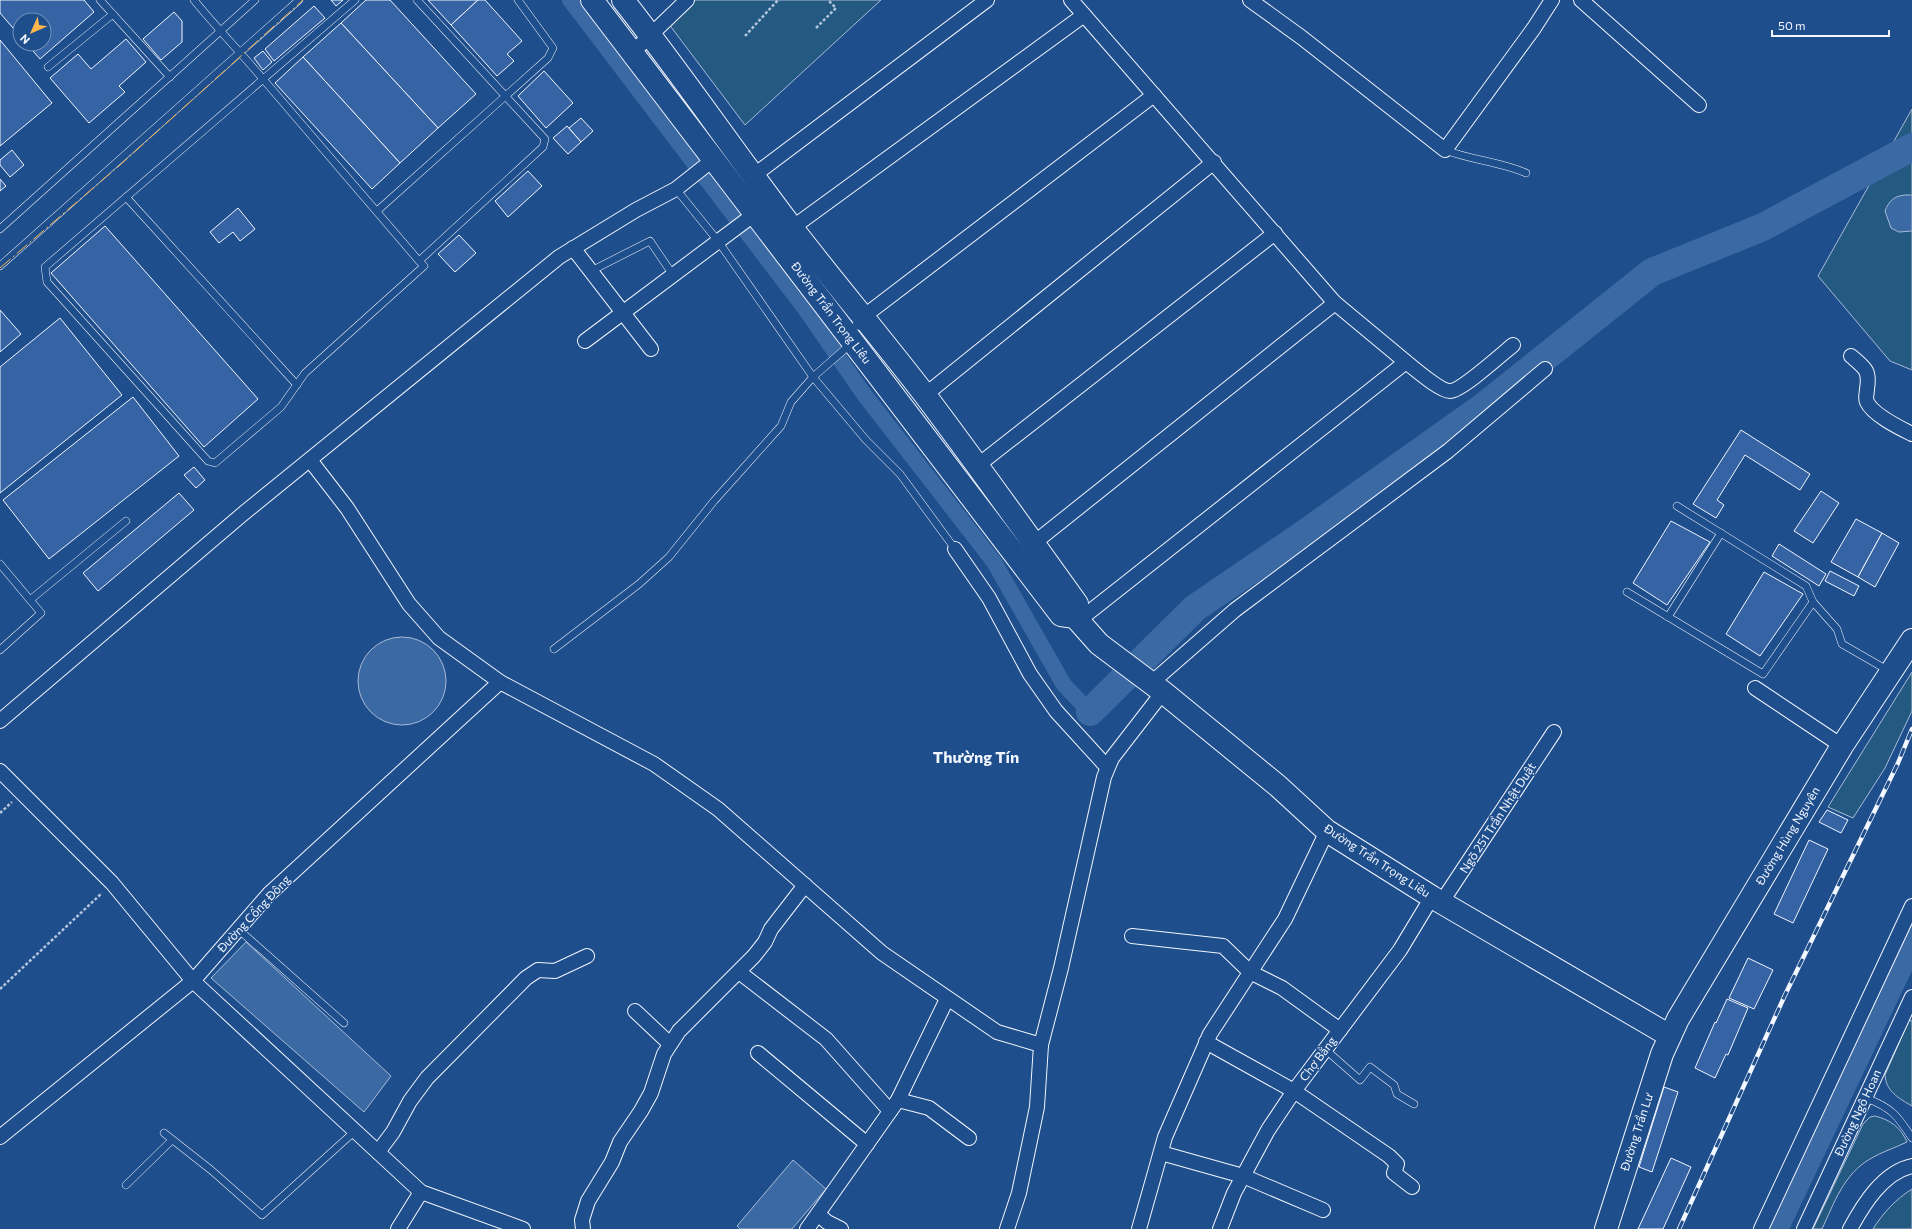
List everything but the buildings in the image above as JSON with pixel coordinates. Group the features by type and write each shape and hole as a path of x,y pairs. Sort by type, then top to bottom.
{"main road":[{"name":"Đường Trần Trọng Liêu","path":"592,0 714,159 752,216 848,344 1061,615 1077,619 1099,644 1278,786 1327,831 1437,900 1670,1036"},
{"name":"Đường Trần Trọng Liêu","path":"623,0 709,113 792,228 864,316 1034,543 1077,604 1077,619"},
{"name":"Đường Hùng Nguyên","path":"1670,1036 1687,1003 1842,746 1912,640"},
{"name":"Đường Trần Lư","path":"1606,1229 1662,1054 1670,1036"}],"street":[{"path":"632,53 686,0"},
{"path":"753,176 987,0"},
{"path":"1071,0 1214,162 1335,303 1406,362 1442,389 1449,392 1465,384 1513,345"},
{"path":"1250,0 1301,37 1445,150 1534,28 1552,0"},
{"path":"1581,0 1700,105"},
{"path":"792,228 1084,15"},
{"path":"848,344 864,316 1154,95"},
{"path":"0,721 238,518 553,262 573,248 636,210 677,188 714,159"},
{"path":"924,395 1214,162"},
{"path":"585,341 752,216"},
{"path":"977,466 1275,233"},
{"path":"573,248 624,312 651,349"},
{"path":"1034,543 1335,303"},
{"path":"1851,356 1865,369 1868,374 1866,398 1869,404 1881,416 1912,434"},
{"path":"1077,619 1406,362"},
{"path":"1007,1229 1019,1193 1037,1107 1041,1045 1061,968 1107,767 1112,758 1156,688 1235,610 1448,451 1545,369"},
{"path":"310,460 347,508 409,604 439,638 500,682 654,764 718,809 882,953 997,1032 1041,1045"},
{"path":"955,549 989,598 1030,674 1056,711 1107,767"},
{"name":"Đường Cổng Đông","path":"0,1138 193,981 269,894 500,682"},
{"path":"1755,688 1842,746"},
{"name":"Ngõ 251 Trần Nhật Duật","path":"1437,900 1554,732"},
{"path":"0,771 112,883 193,981 422,1192 523,1229"},
{"path":"1139,1229 1165,1138 1206,1042 1284,919 1327,831"},
{"path":"583,1229 582,1220 588,1201 612,1162 620,1142 651,1093 659,1065 670,1044 679,1031 740,972 765,942 771,929 805,885"},
{"name":"Chợ Bằng","path":"1220,1229 1234,1193 1268,1130 1294,1091 1437,900"},
{"path":"1761,1229 1912,906"},
{"path":"1132,936 1223,946 1250,972 1282,988 1340,1030"},
{"path":"378,1152 393,1132 410,1101 427,1078 526,978 538,970 555,971 587,956"},
{"path":"740,972 826,1039 894,1105 929,1108 969,1138"},
{"path":"808,1229 894,1105 947,999"},
{"name":"Đường Ngô Hoan","path":"1804,1229 1910,1005"},
{"path":"635,1011 670,1044"},
{"path":"1206,1042 1294,1091 1389,1156 1397,1164 1394,1173 1412,1187"},
{"path":"758,1053 867,1144"},
{"path":"1161,1153 1243,1176 1323,1210"},
{"path":"1850,1229 1861,1209 1877,1189 1891,1176 1912,1166"},
{"path":"398,1229 422,1192"},
{"path":"818,1214 827,1222 841,1229"}],"lane":[{"path":"100,0 170,77"},
{"path":"194,0 219,31 240,52 263,79 376,211 424,266 305,373 281,407 215,463 208,461 202,455 47,282 45,266 126,197 263,79 355,0"},
{"path":"0,229 255,0"},
{"path":"0,266 299,0"},
{"path":"417,0 545,139 543,147 420,261"},
{"path":"376,211 548,58 553,48 518,0"},
{"path":"48,67 113,14"},
{"path":"1445,150 1463,157 1515,168 1526,173"},
{"path":"677,188 718,241 815,375 866,440 904,479 955,549"},
{"path":"126,197 297,385"},
{"path":"592,271 650,241 673,275"},
{"path":"554,649 669,558 714,501 781,426 791,402 815,375 848,344"},
{"path":"1677,506 1806,586 1813,602 1837,629 1842,644 1891,672"},
{"path":"30,600 126,522"},
{"path":"1668,617 1721,533"},
{"path":"0,564 41,614 0,650"},
{"path":"1627,592 1763,674 1813,602"},
{"path":"238,929 344,1023"},
{"path":"1326,1050 1360,1080 1370,1067 1394,1085 1397,1094 1414,1104"},
{"path":"1866,1098 1886,1106 1902,1122 1912,1138"},
{"path":"164,1133 212,1170 262,1215 355,1131"},
{"path":"126,1185 172,1140"}],"path":[{"path":"745,36 778,0"},
{"path":"816,28 836,8 828,0"},
{"path":"0,989 112,883"}],"shaded area":[{"path":"679,0 881,0 745,125 662,15"},
{"path":"1912,109 1912,370 1890,361 1818,276"},
{"path":"1905,195 1912,195 1912,231 1899,232 1891,228 1885,211 1888,204 1892,200"},
{"path":"402,637 419,641 433,650 442,664 446,681 442,698 433,712 419,721 402,725 385,721 371,712 362,698 358,681 362,664 371,650 385,641"},
{"path":"1912,672 1912,711 1885,768 1853,818 1828,807"},
{"path":"246,942 391,1076 364,1112 211,978"},
{"path":"1909,1020 1912,1021 1912,1106 1890,1090 1885,1075"},
{"path":"1875,1116 1895,1125 1905,1137 1907,1142 1879,1154 1861,1165 1853,1173 1841,1190 1822,1229 1813,1229 1863,1124 1870,1117"},
{"path":"793,1160 826,1189 792,1229 740,1229 737,1226"},
{"path":"1912,1189 1912,1229 1873,1229 1890,1207"}],"waterway":[{"path":"570,0 806,310 863,393 994,562 1064,685 1090,712"},
{"path":"1090,712 1195,608 1301,536 1483,407 1652,272 1763,227 1912,147"},
{"path":"1774,1229 1912,938"}],"railway":[{"path":"1679,1229 1785,995 1898,763 1912,729"}],"power":[{"path":"0,268 120,165 303,0"}],"district":[{"name":"Thường Tín","path":"976,757"}]}
